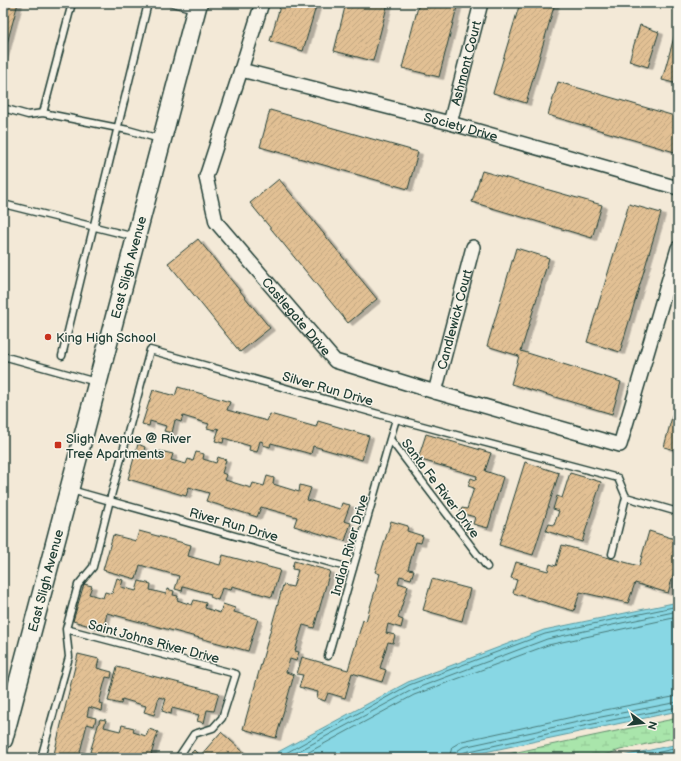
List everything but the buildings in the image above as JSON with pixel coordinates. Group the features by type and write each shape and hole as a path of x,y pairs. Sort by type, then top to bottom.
{"street":[{"name":"Castlegate Drive","path":"262,3 206,177 216,222 335,361 435,392 620,445 678,248"},
{"name":"Ashmont Court","path":"450,123 480,3"},
{"name":"East Sligh Avenue","path":"3,740 10,706 70,489 197,6"},
{"name":"Society Drive","path":"241,70 450,123 678,188"},
{"name":"Candlewick Court","path":"435,392 473,247"}],"lane":[{"path":"43,113 72,3"},
{"path":"62,356 148,3"},
{"path":"172,3 197,6"},
{"path":"3,108 28,115 43,113 128,130 162,139"},
{"path":"3,204 136,238"},
{"name":"Silver Run Drive","path":"110,500 150,350 396,419 618,478 626,497"},
{"path":"3,356 98,382"},
{"name":"Santa Fe River Drive","path":"396,419 390,439 487,567"},
{"name":"Indian River Drive","path":"328,656 390,439"},
{"path":"41,758 69,657 66,629 78,585 93,566 110,500 70,489"},
{"path":"612,554 626,497 678,512"},
{"name":"River Run Drive","path":"110,500 353,569"},
{"name":"Saint Johns River Drive","path":"66,629 236,674 222,718 213,728 194,734 178,758"}],"green space":[{"path":"3,403 7,404 3,445"},
{"path":"678,718 678,737 620,750 596,758 489,758"}],"water":[{"path":"678,602 678,711 460,758 271,758 278,752 408,682 544,630"},
{"path":"678,744 678,758 618,758 623,756"}],"place":[{"name":"King High School","path":"48,337"},
{"name":"Sligh Avenue @ River Tree Apartments","path":"58,445"}]}
